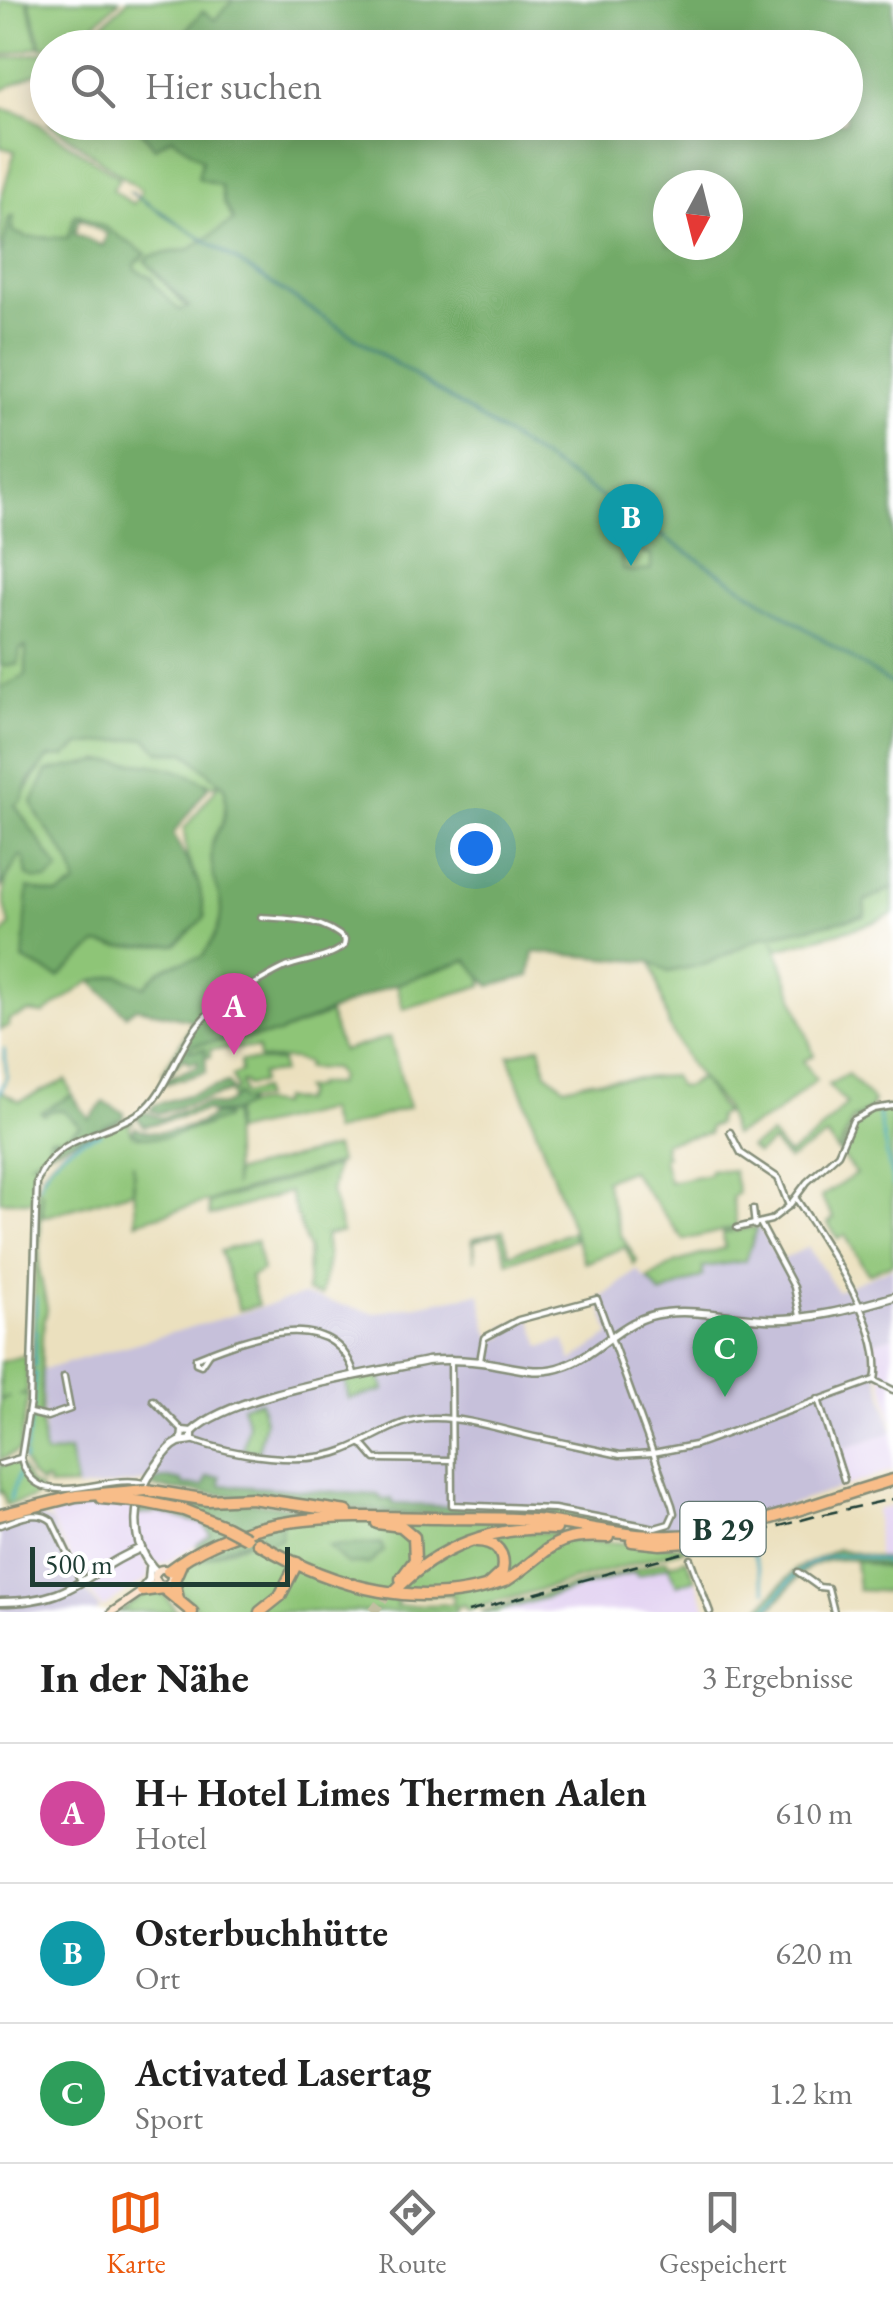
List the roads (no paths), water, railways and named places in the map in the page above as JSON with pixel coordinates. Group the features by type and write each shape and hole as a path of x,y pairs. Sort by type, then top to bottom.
{"highway":[{"name":"B 29","path":"396,1586 438,1551 478,1532 551,1522 648,1536 688,1535 893,1483"},
{"name":"B 29","path":"464,1543 528,1528 660,1544 700,1541 893,1483"},
{"path":"171,1492 294,1568 327,1582"},
{"path":"0,1515 50,1502 171,1492 208,1500 251,1498 378,1516"},
{"path":"141,1493 224,1525"},
{"path":"179,1600 162,1577 189,1557 230,1536 292,1520 378,1516 551,1522"},
{"path":"292,1520 393,1524 406,1529 414,1537 416,1555 396,1586"},
{"name":"B 29","path":"253,1541 294,1568 327,1582 383,1602 412,1605 445,1603 496,1587 556,1542 576,1537 608,1537"},
{"path":"294,1568 371,1594 407,1600 436,1599 488,1585 502,1572 502,1556 495,1546 482,1540 464,1543 431,1560 396,1586"},
{"path":"179,1600 174,1577 189,1557"},
{"path":"263,1610 277,1599 294,1568"},
{"path":"138,1593 163,1588 192,1612"}],"main road":[{"path":"112,1612 162,1577"}],"street":[{"path":"141,1493 124,1480 48,1489 31,1480 21,1458 29,1413 34,1197 39,1175 63,1146 144,1110 183,1045 217,1006 278,970 344,946 345,940 338,933 315,923 262,916"},
{"path":"737,1228 758,1225 797,1200 807,1182 838,1154 853,1120 874,1109 893,1106"},
{"path":"730,1132 741,1154 778,1178 789,1206"},
{"path":"797,1200 860,1306 876,1364 874,1380"},
{"path":"753,1209 758,1225 794,1287 801,1318"},
{"path":"162,1577 141,1548 136,1510 141,1493 164,1455 214,1416 248,1402 427,1360 553,1370 578,1360 610,1336 647,1316 666,1312 768,1320 801,1318 893,1297"},
{"path":"450,1359 452,1505 554,1509 654,1528 669,1524 674,1513 672,1505 597,1299 518,1320 484,1338 480,1362"},
{"path":"209,1353 260,1338 315,1333 337,1343 348,1356 356,1377"},
{"path":"29,1413 47,1417 70,1409 64,1377"},
{"path":"153,1400 188,1436 295,1459 334,1454 397,1424 432,1418 620,1455 695,1445 874,1380 893,1390"},
{"path":"818,1399 844,1480"},
{"path":"361,1442 375,1458 450,1460"},
{"path":"0,1464 21,1458"},
{"path":"0,1525 38,1514 52,1521 82,1584"},
{"path":"0,1602 48,1598 82,1584 141,1548"},
{"path":"690,1559 710,1612"},
{"path":"138,1593 150,1580 148,1562"},
{"path":"799,1573 819,1587 828,1588 834,1612"}],"water":[{"path":"131,193 132,193 893,685"}],"waterway":[{"path":"0,1093 7,1076 4,1049"},
{"path":"878,1111 893,1186"},
{"path":"87,1139 101,1133"},
{"path":"39,1186 57,1157 85,1139"},
{"path":"35,1367 36,1297"},
{"path":"33,1409 35,1372"},
{"path":"25,1451 32,1416"},
{"path":"24,1461 25,1455"},
{"path":"10,1500 20,1470"},
{"path":"753,1553 766,1591"},
{"path":"763,1612 796,1575 822,1558 846,1555 893,1564"}],"tunnel":[{"path":"373,1612 391,1589"}],"railway":[{"path":"468,1612 816,1516 893,1499"}],"place":[{"name":"Osterbuchhütte","path":"631,566"},
{"name":"H+ Hotel Limes Thermen Aalen","path":"234,1055"},
{"name":"Activated Lasertag","path":"725,1397"}]}
